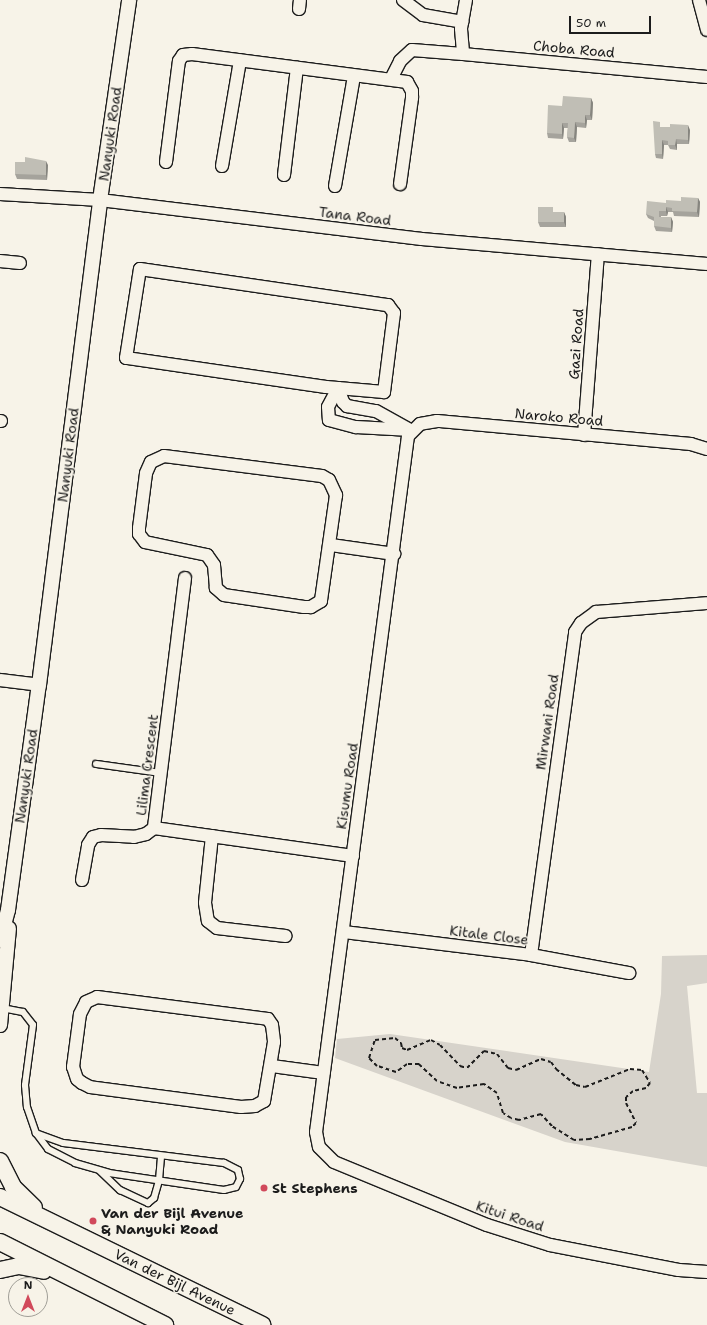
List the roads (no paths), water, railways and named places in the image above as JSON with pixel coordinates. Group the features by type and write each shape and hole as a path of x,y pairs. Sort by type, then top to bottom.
{"main road":[{"path":"0,1162 6,1176 17,1192 69,1231"},
{"name":"Van der Bijl Avenue","path":"0,1197 263,1325"},
{"path":"0,1242 165,1325"},
{"path":"0,1270 19,1266 32,1268 103,1295"}],"street":[{"name":"Nanyuki Road","path":"0,940 8,910 39,685 100,200 129,0"},
{"path":"403,0 423,15 461,26"},
{"path":"463,54 461,26 466,0"},
{"path":"699,0 707,30"},
{"name":"Choba Road","path":"392,79 400,61 412,50 707,77"},
{"path":"166,162 180,58 192,54 407,82 412,91 400,184"},
{"path":"222,166 240,61"},
{"path":"284,175 297,68"},
{"path":"335,186 354,76"},
{"name":"Tana Road","path":"0,194 100,200 422,239 707,264"},
{"name":"Gazi Road","path":"584,434 598,255"},
{"path":"0,261 20,263"},
{"path":"140,269 388,305 394,313 384,392 338,388 126,358 140,269"},
{"path":"338,388 343,402 348,406 382,413 411,430"},
{"path":"338,388 328,407 329,420 336,424 411,430"},
{"name":"Naroko Road","path":"411,430 424,422 437,421 691,444 707,449"},
{"name":"Kisumu Road","path":"319,1147 317,1122 344,932 394,554 405,448 411,430"},
{"path":"170,456 322,476 329,480 336,490 331,546 324,593 316,605 304,607 224,595 216,588 214,565 207,555 196,551 157,546 142,539 139,528 148,466 155,459 170,456"},
{"path":"331,546 394,554"},
{"name":"Lilima Crescent","path":"185,578 154,828 353,856"},
{"name":"Mirwani Road","path":"531,955 576,632 581,622 596,612 707,603"},
{"path":"0,680 39,685"},
{"path":"82,880 88,845 93,837 101,835 134,837 146,834 154,828"},
{"path":"212,836 205,903 208,921 223,929 286,936"},
{"name":"Nanyuki Road","path":"0,1024 9,926 8,910"},
{"name":"Kitale Close","path":"344,932 531,955 630,973"},
{"path":"105,997 268,1019 274,1031 272,1066 267,1096 260,1104 249,1108 90,1087 77,1079 73,1067 82,1007 90,999 105,997"},
{"path":"272,1066 324,1073"},
{"name":"Kitui Road","path":"319,1147 328,1158 346,1168 480,1223 525,1238 628,1260 707,1272"}],"lane":[{"path":"381,428 382,413"},
{"path":"96,764 161,774"},
{"path":"1,1008 23,1012 32,1025 25,1095 29,1116 36,1133 48,1149 75,1163 100,1171 224,1190 236,1187 240,1179 238,1170 230,1165 63,1143 36,1133"},
{"path":"100,1171 120,1190 144,1203 152,1202 159,1180 161,1156"}],"place":[{"name":"St Stephens","path":"264,1188"},
{"name":"Van der Bijl Avenue & Nanyuki Road","path":"93,1221"}]}
